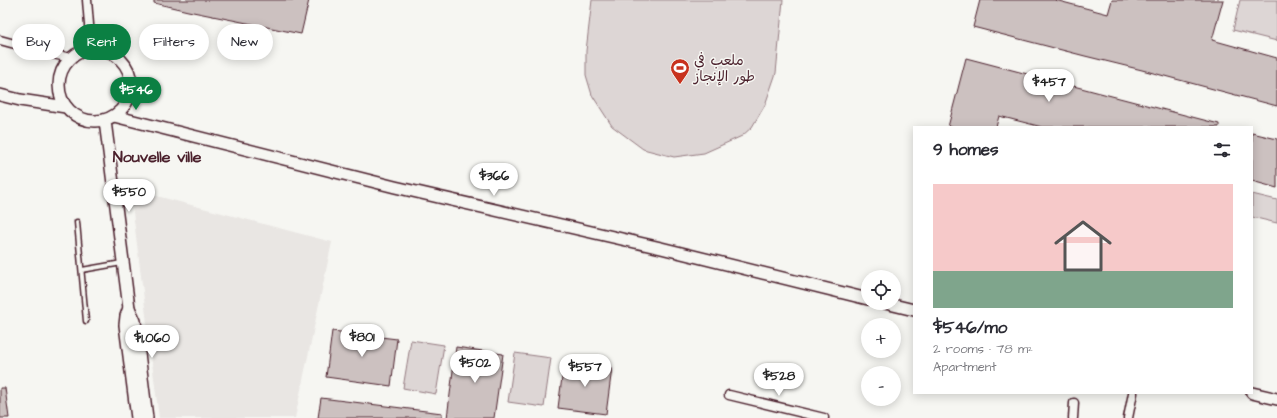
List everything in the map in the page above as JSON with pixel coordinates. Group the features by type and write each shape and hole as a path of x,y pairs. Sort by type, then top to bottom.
{"street":[{"path":"87,0 89,24"},
{"path":"0,40 72,58"},
{"path":"72,58 64,66 60,76 59,87 61,98 66,107 74,115 84,120 94,122 110,118 123,109 129,100 131,79 127,68 121,60"},
{"path":"0,96 34,103 66,107"},
{"path":"110,118 129,308 135,321 148,418"},
{"path":"110,118 395,187 661,248 861,297"},
{"path":"901,307 913,310"},
{"path":"129,308 125,325 137,418"},
{"path":"1253,393 1277,399"},
{"path":"1128,418 1133,394"},
{"path":"729,395 824,418"},
{"path":"1073,418 1074,403"}],"lane":[{"path":"77,222 86,321"},
{"path":"82,270 124,262"}],"shaded area":[{"name":"ملعب في طور الإنجاز","path":"592,0 783,0 776,73 765,105 752,127 742,136 704,153 674,157 643,149 612,126 592,95 586,75 586,51"},
{"path":"1240,0 1277,0 1277,41 1233,30"},
{"path":"130,189 332,242 295,418 159,418"},
{"path":"1253,194 1277,200 1277,223 1253,217"},
{"path":"411,340 444,345 436,394 403,388"},
{"path":"515,353 551,358 544,407 508,402"}],"building":[{"path":"154,0 309,0 301,34 273,28 273,24 252,24 154,3"},
{"path":"980,0 1055,0 1108,14 1112,0 1223,0 1212,40 1277,58 1277,106 973,27"},
{"path":"966,58 1219,124 1219,126 1038,126 999,116 996,126 948,126"},
{"path":"1253,133 1277,139 1277,188 1253,181"},
{"path":"332,331 397,339 391,386 326,377"},
{"path":"456,347 503,354 494,418 447,418"},
{"path":"564,362 612,368 606,414 558,408"},
{"path":"0,388 5,388 9,418 0,418"},
{"path":"321,398 442,413 442,418 318,418"}],"place":[{"name":"ملعب في طور الإنجاز","path":"680,85"}],"district":[{"name":"Nouvelle ville","path":"157,156"}]}
